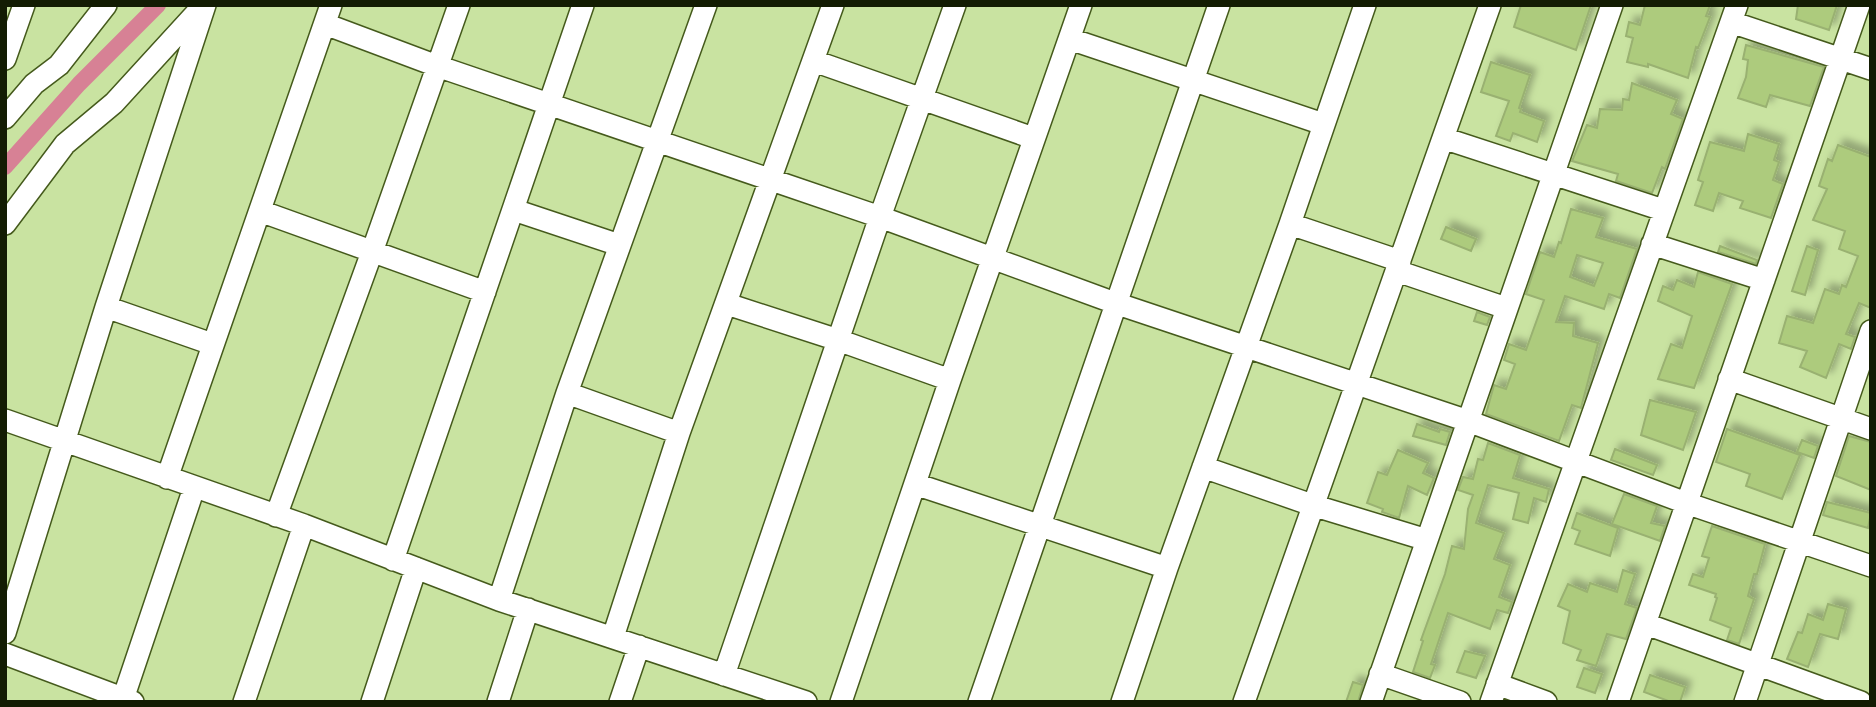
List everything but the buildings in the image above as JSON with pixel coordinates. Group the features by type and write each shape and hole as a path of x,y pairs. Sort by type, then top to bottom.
{"street":[{"path":"5,59 24,5"},
{"path":"5,118 34,84 60,65 106,5"},
{"path":"5,223 65,144 114,103 205,5"},
{"path":"5,634 106,307 205,5"},
{"path":"276,516 460,5"},
{"path":"393,560 583,5"},
{"path":"499,600 567,393 706,5"},
{"path":"612,637 679,433 833,5"},
{"path":"724,675 955,5"},
{"path":"841,702 1081,5"},
{"path":"979,702 1219,5"},
{"path":"1122,702 1365,5"},
{"path":"1244,702 1490,5"},
{"path":"1371,702 1612,5"},
{"path":"1618,702 1859,5"},
{"path":"1546,702 1494,693 1734,13 1842,60 1871,69"},
{"path":"167,478 328,15 437,66 880,217 1115,303 1468,421 1686,503 1871,566"},
{"path":"1070,39 1323,124"},
{"path":"814,61 1033,138"},
{"path":"1443,138 1663,210"},
{"path":"514,210 619,245"},
{"path":"260,211 485,292"},
{"path":"1290,224 1506,307"},
{"path":"1652,244 1764,280"},
{"path":"727,304 950,380"},
{"path":"106,307 212,344"},
{"path":"1745,702 1871,331"},
{"path":"1729,379 1871,429"},
{"path":"567,393 679,433"},
{"path":"5,421 304,526 499,600 724,675 752,693 806,702"},
{"path":"1203,467 1312,505 1427,540"},
{"path":"915,484 1167,568"},
{"path":"5,654 126,701 194,488"},
{"path":"244,702 304,526"},
{"path":"372,702 416,568"},
{"path":"498,702 528,609"},
{"path":"1646,624 1863,702 1871,688"},
{"path":"620,702 639,646"},
{"path":"1380,674 1460,702"}],"waterway":[{"path":"5,167 79,84 158,5"}]}
